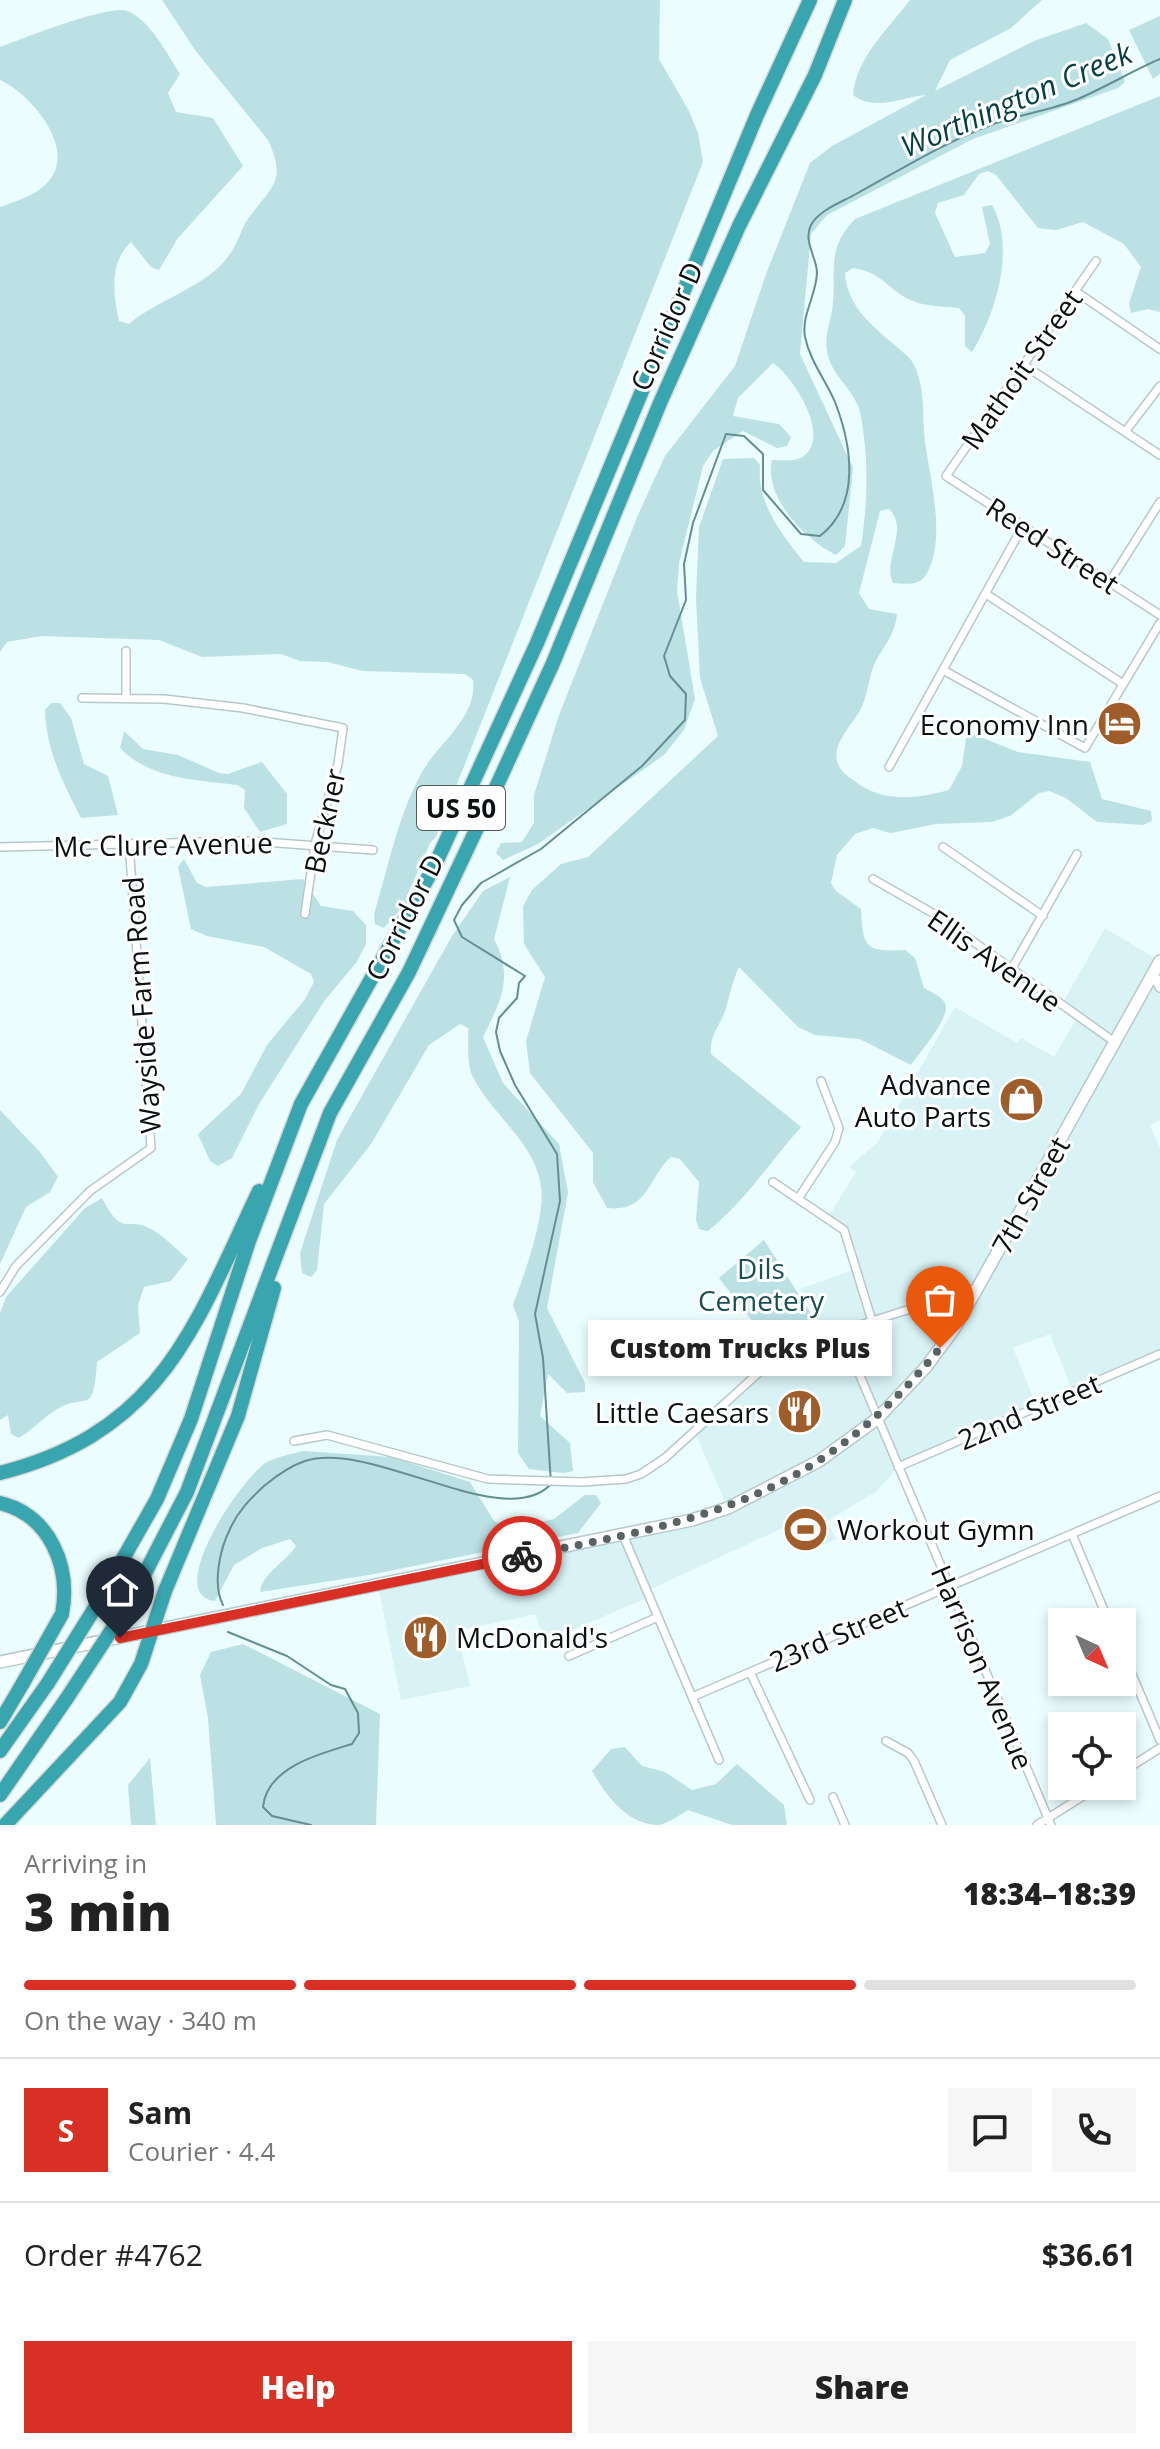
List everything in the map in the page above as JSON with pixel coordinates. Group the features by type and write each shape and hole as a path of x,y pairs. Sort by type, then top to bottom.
{"highway":[{"name":"Corridor D","path":"0,1751 48,1683 96,1606 157,1499 191,1419 249,1241 301,1104 434,867 537,643 757,115 810,0"},
{"name":"Corridor D","path":"0,1795 130,1602 187,1492 330,1113 409,972 494,792 553,663 672,376 739,226 815,75 845,0"},
{"path":"0,1473 39,1463 98,1432 125,1412 165,1373 206,1308 301,1104"},
{"path":"5,1825 120,1702 141,1664 150,1632 238,1416 292,1218"},
{"path":"0,1503 35,1521 56,1549 65,1598 62,1614 0,1722"}],"main road":[{"name":"7th Street","path":"0,1662 623,1535 728,1508 819,1461 877,1419 940,1348 978,1287 1160,961"}],"street":[{"name":"Mathoit Street","path":"946,476 1096,261"},
{"path":"1075,291 1160,349"},
{"path":"1024,365 1160,455"},
{"path":"1125,432 1160,386"},
{"name":"Reed Street","path":"946,476 1160,615"},
{"path":"1110,581 1160,502"},
{"path":"889,767 1024,524"},
{"path":"986,594 1123,684"},
{"path":"943,670 1085,748 1160,623"},
{"path":"82,698 126,699 126,651"},
{"name":"Beckner","path":"126,699 164,699 243,708 343,728 338,764 315,844 305,914"},
{"name":"Mc Clure Avenue","path":"0,847 129,843 315,844 373,850"},
{"name":"Wayside Farm Road","path":"0,1292 16,1266 90,1191 151,1148 129,843"},
{"path":"943,847 1043,916"},
{"path":"1011,970 1077,854"},
{"name":"Ellis Avenue","path":"873,879 936,915 1116,1043"},
{"path":"1154,975 1160,987"},
{"path":"798,1199 835,1142 839,1128 821,1081"},
{"path":"773,1182 844,1230 872,1321"},
{"path":"294,1441 327,1435 488,1479 610,1482 641,1474 665,1458 778,1355 841,1331 978,1287"},
{"name":"Harrison Avenue","path":"841,1331 1050,1822"},
{"name":"22nd Street","path":"898,1467 1160,1354"},
{"name":"23rd Street","path":"692,1697 1160,1496"},
{"path":"1072,1534 1103,1608"},
{"path":"623,1535 719,1760"},
{"path":"569,1656 658,1617"},
{"path":"750,1672 810,1800"},
{"path":"1136,1684 1160,1740"},
{"path":"886,1741 914,1761 942,1825"},
{"path":"1136,1763 1160,1748"},
{"path":"833,1797 845,1825"},
{"path":"1037,1825 1050,1822 1080,1800"}],"shaded area":[{"path":"1105,928 1160,961 1154,975 1160,987 1160,1120 1150,1125 1160,1148 1160,1354 1073,1392 1050,1334 1013,1348 1037,1407 898,1467 877,1491 827,1521 836,1539 802,1554 789,1525 647,1591 649,1597 546,1641 535,1614 457,1631 470,1686 401,1700 378,1585 728,1508 694,1431 778,1355 827,1336 800,1289 856,1269 844,1230 827,1219 856,1172 849,1167 878,1142 955,1007 1017,1043 1021,1038 1054,1057 1077,1018 1061,1006"}],"green space":[{"path":"162,0 660,0 659,59 698,133 703,162 436,837 430,843 402,908 384,928 375,924 374,914 400,825 421,774 463,719 469,706 473,680 465,674 362,671 328,662 300,661 281,654 202,657 159,640 42,636 7,642 0,652 0,207 30,196 48,182 57,162 57,148 52,134 34,107 23,95 0,80 0,47 105,12 130,12 152,32 180,74 168,93 176,112 213,118 243,166 178,238 159,270 151,267 131,242 124,250 114,279 119,321 129,324 196,284 221,265 247,220 271,189 277,173 268,140 195,50"},
{"path":"910,0 1042,0 1011,28 950,60 935,91 1034,41 1086,23 1108,39 1125,82 1118,88 973,139 827,215 811,234 800,354 853,468 845,546 836,555 812,539 789,516 774,488 772,460 801,458 811,447 813,434 806,406 799,393 773,363 738,398 733,416 779,424 791,437 787,446 777,448 743,431 713,451 703,466 679,563 677,591 695,699 684,730 664,755 538,844 503,860 496,853 501,843 522,842 534,823 534,795 559,715 638,515 665,456 735,366 766,274 810,163 832,146 926,95 879,103 861,100 853,95 855,81 867,56"},
{"path":"1160,16 1160,74 1153,79 1129,30"},
{"path":"1160,96 1160,312 1148,309 1131,313 1129,303 1141,267 1124,244 1083,222 1056,230 1038,228 996,175 988,171 979,174 964,195 938,203 935,213 955,257 985,253 990,244 982,207 992,205 999,222 1003,260 1000,280 989,319 972,352 965,346 965,316 959,308 914,302 877,276 862,270 853,268 845,273 850,296 862,314 910,359 917,372 922,392 936,527 932,561 923,579 911,584 893,583 891,564 897,526 889,509 880,511 859,593 869,609 897,614 896,621 873,668 860,711 841,740 836,756 845,773 871,791 893,797 926,795 949,790 962,766 966,738 975,735 1018,752 1090,762 1102,799 1151,811 1152,821 1143,825 1097,822 1066,798 1049,791 1039,793 1010,816 992,822 936,824 891,833 873,828 855,834 837,855 831,883 836,891 861,909 863,932 869,945 882,950 905,950 915,958 924,988 945,1003 944,1016 934,1034 911,1065 860,1039 815,1035 798,1027 739,967 712,1040 711,1054 801,1127 746,1194 708,1231 699,1229 696,1220 699,1182 680,1159 671,1157 640,1199 632,1205 607,1208 593,1182 593,1153 530,1073 526,1041 545,977 524,944 523,906 532,890 561,864 588,857 718,736 700,678 696,599 699,527 723,459 754,458 760,465 766,505 779,529 804,562 836,563 861,546 866,479 863,428 858,405 831,364 826,344 832,311 834,263 845,231 855,219"},
{"path":"51,703 60,703 71,718 84,764 108,776 118,815 81,818 52,753 45,710"},
{"path":"124,731 143,749 178,755 219,773 228,774 262,762 287,794 287,824 260,832 244,808 245,790 237,785 174,776 145,766 120,748"},
{"path":"184,859 197,883 206,887 303,879 321,906 353,911 366,925 366,944 356,963 325,1000 259,1104 232,1158 218,1166 210,1161 198,1134 241,1094 267,1045 305,999 314,982 311,974 264,947 207,936 191,929 178,867"},
{"path":"510,877 494,939 503,965 503,989 483,1037 503,1083 559,1144 568,1192 547,1308 585,1383 585,1392 567,1393 548,1374 540,1416 570,1443 573,1471 564,1473 529,1469 518,1453 519,1322 513,1305 537,1229 541,1186 537,1170 522,1142 473,1077 468,1028 460,1024 429,1045 371,1144 324,1204 317,1270 311,1277 302,1273 300,1253 337,1140 452,936 483,891"},
{"path":"0,1110 40,1152 58,1177 50,1192 26,1207 0,1264"},
{"path":"102,1198 120,1222 153,1230 188,1259 171,1281 144,1287 138,1305 140,1333 97,1362 90,1397 54,1411 19,1438 11,1434 8,1415 0,1420 0,1313 6,1297 85,1208"},
{"name":"Dils Cemetery","path":"764,1240 822,1331 774,1349 719,1278"},
{"path":"303,1451 391,1457 470,1482 494,1521 512,1529 554,1519 585,1495 596,1495 601,1503 578,1533 369,1575 260,1592 265,1579 296,1546 290,1539 262,1548 234,1565 215,1601 201,1594 197,1579 202,1559 212,1535 241,1489 267,1462"},
{"path":"243,1644 380,1714 376,1825 216,1825 208,1718 200,1675 211,1652"},
{"path":"625,1747 642,1766 665,1772 692,1790 716,1784 737,1764 784,1805 787,1825 732,1825 688,1810 659,1825 637,1820 618,1807 592,1771 611,1749"},
{"path":"150,1758 156,1825 131,1825 128,1785"}],"waterway":[{"name":"Worthington Creek","path":"223,1605 218,1587 219,1567 223,1546 233,1523 264,1486 305,1461 333,1458 365,1462 470,1493 502,1498 530,1496 551,1484 543,1358 535,1314 560,1201 557,1154 515,1085 500,1051 496,1032 499,1018 517,998 519,983 525,976 462,937 454,920 481,883 541,849 642,766 685,720 686,694 670,676 664,656 686,600 684,564 693,523 726,434 744,436 763,454 763,490 801,534 820,536 842,508 849,474 846,437 835,402 807,346 804,329 817,272 808,237 811,225 819,215 973,132 1078,99 1160,59"},
{"name":"Worthington Creek","path":"228,1632 287,1656 331,1685 345,1689 358,1713 359,1733 352,1744 297,1764 284,1772 267,1793 263,1807 272,1816 311,1825"}],"way so far":[{"path":"522,1556 692,1520 777,1486 849,1442 877,1419 940,1348"}],"place":[{"name":"Economy Inn","path":"1120,724"},
{"name":"Advance Auto Parts","path":"1022,1100"},
{"name":"Custom Trucks Plus","path":"940,1348"},
{"name":"Little Caesars","path":"800,1412"},
{"name":"Workout Gymn","path":"806,1529"},
{"name":"McDonald's","path":"425,1637"}],"route":[{"path":"120,1638 522,1556"}]}
